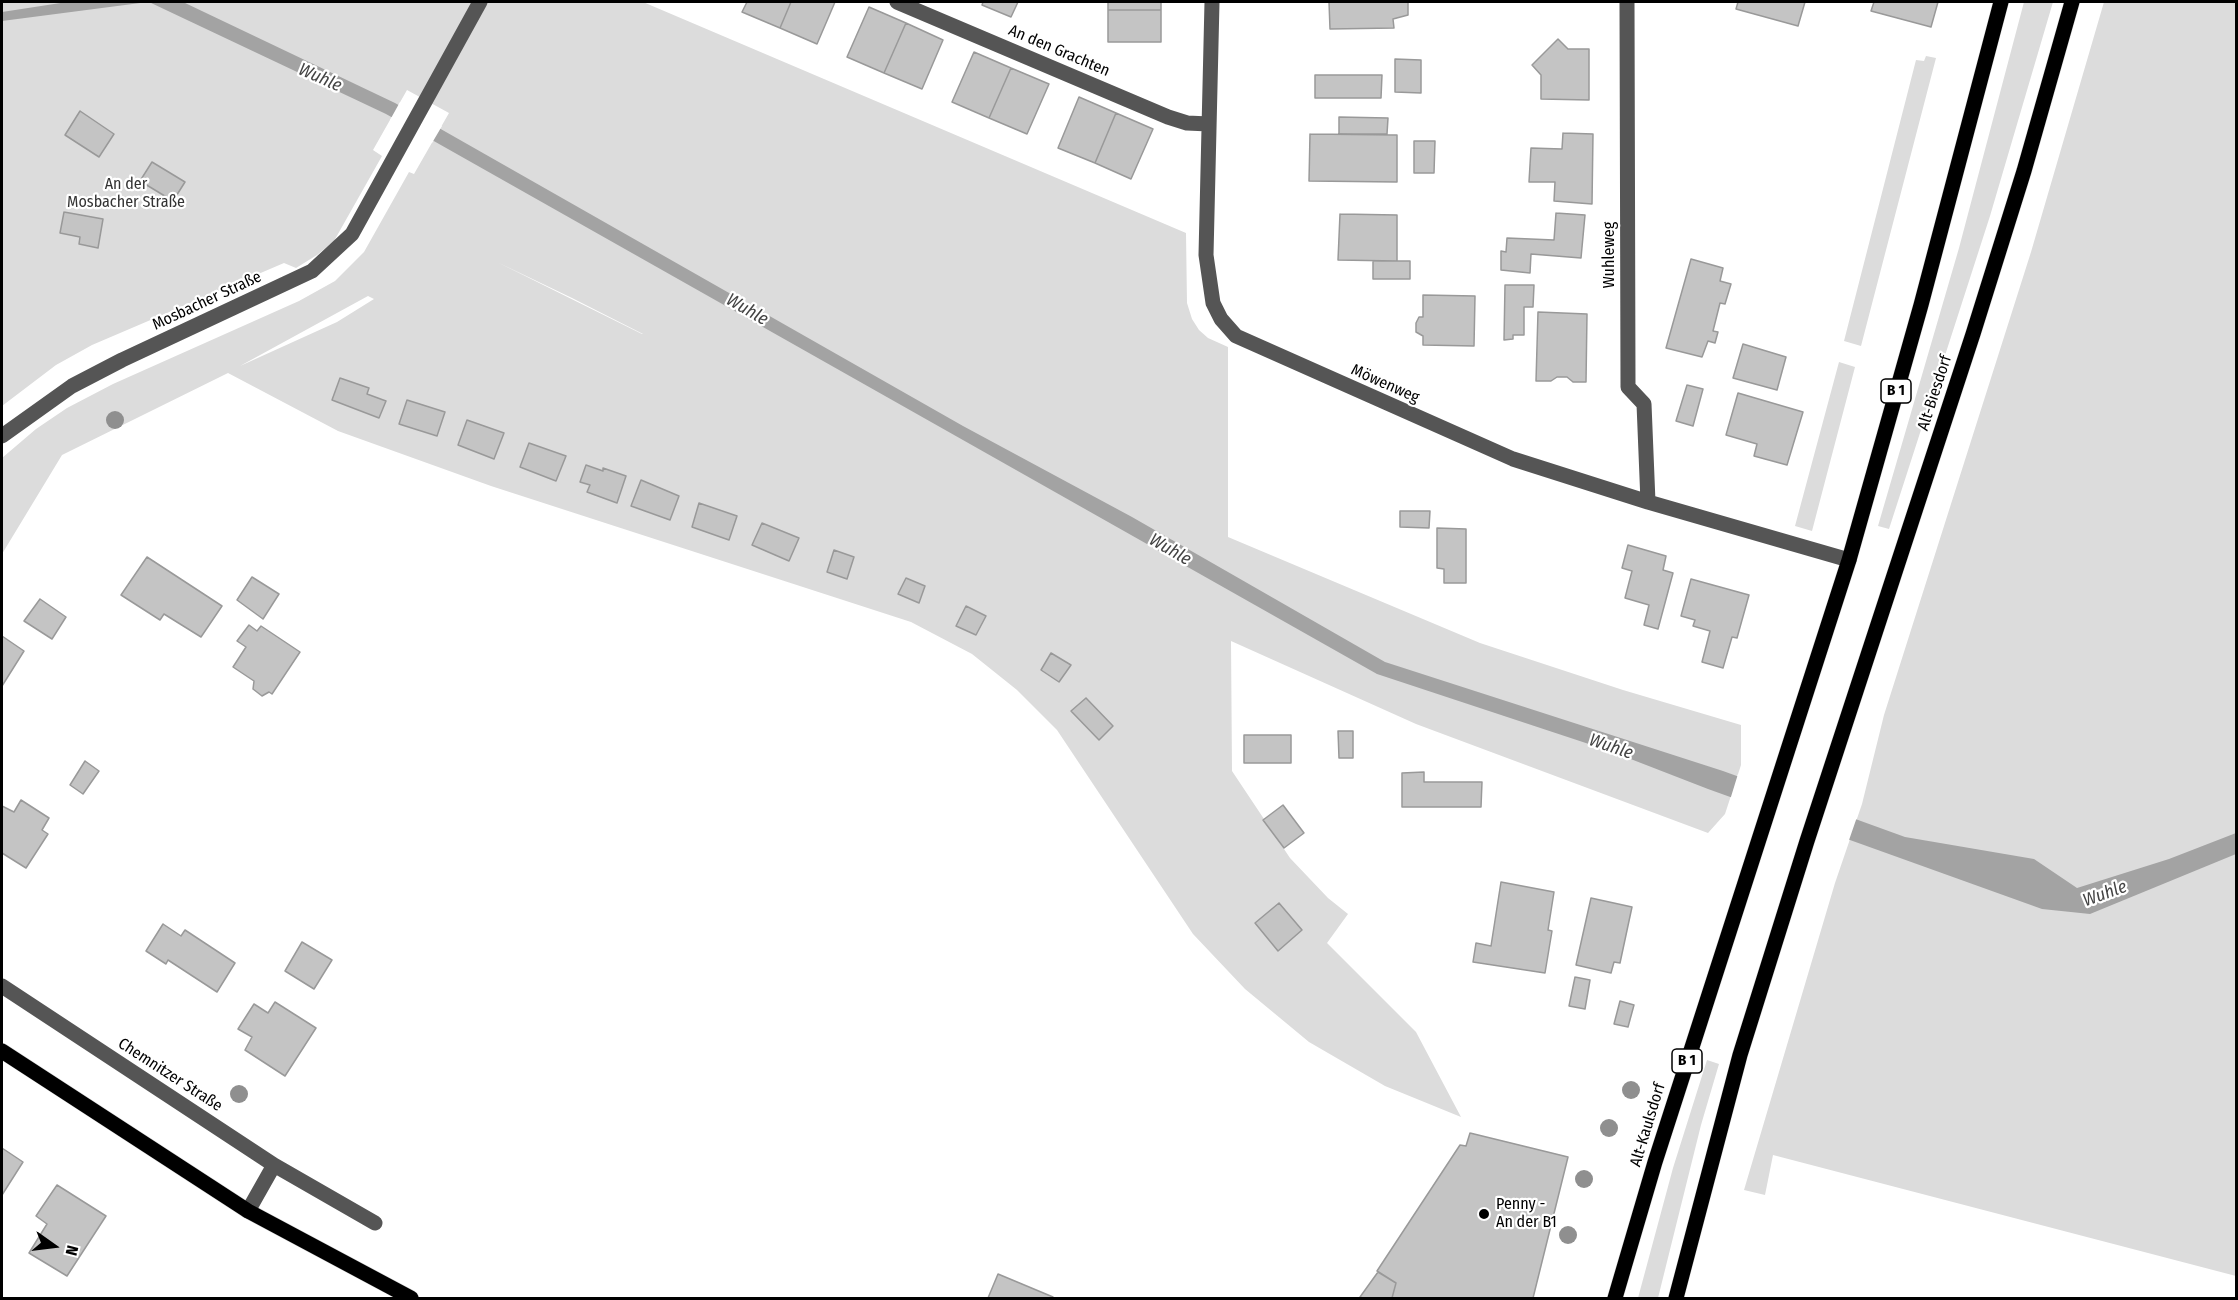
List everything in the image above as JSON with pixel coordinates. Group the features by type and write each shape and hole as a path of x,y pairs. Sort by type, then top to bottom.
{"main road":[{"name":"B 1","path":"1849,560 2001,2"},
{"name":"Alt-Biesdorf","path":"1676,1299 1740,1055 1807,841 1977,323 2024,171 2072,2"},
{"name":"Alt-Kaulsdorf","path":"1615,1299 1655,1162 1849,560"},
{"path":"2,1051 248,1211 411,1299"}],"street":[{"name":"Mosbacher Straße","path":"2,436 72,386 122,360 312,271 352,234 480,2"},
{"name":"An den Grachten","path":"897,2 1168,117 1187,123 1209,124"},
{"name":"Möwenweg","path":"1212,2 1208,264 1213,303 1221,319 1236,336 1513,459 1648,502 1849,560"},
{"name":"Wuhleweg","path":"1627,2 1628,387 1644,404 1648,502"},
{"name":"Chemnitzer Straße","path":"2,986 274,1165 375,1223"},
{"path":"248,1211 274,1165"}],"green space":[{"name":"An der Mosbacher Straße","path":"2,2 643,2 1186,233 1187,303 1192,319 1208,338 1228,347 1228,537 1480,643 1623,690 1741,725 1741,765 1725,814 1708,833 1416,724 1231,641 1232,771 1290,858 1328,898 1348,914 1327,943 1416,1032 1461,1117 1385,1086 1309,1042 1245,989 1193,934 1057,730 1017,690 972,654 911,622 491,486 338,431 228,373 62,455 2,554 2,458 36,429 67,408 113,384 299,301 335,281 364,252 409,172 414,174 449,113 407,90 373,150 382,156 334,241 317,255 296,268 284,263 92,345 56,365 2,406","holes":["497,262 572,298 643,334 642,334","368,296 374,299 337,322 240,366"]},
{"path":"2024,2 2053,2 1990,216 1889,529 1878,526 1959,248"},
{"path":"2104,2 2236,2 2236,1276 1773,1155 1765,1195 1744,1190 1835,883 1862,804 1884,715 2031,252"},
{"path":"1926,56 1936,58 1861,346 1844,341 1916,60 1924,61"},
{"path":"1839,362 1855,367 1812,531 1795,526"},
{"path":"1707,1060 1719,1064 1701,1125 1658,1298 1638,1298 1673,1168"}],"water":[{"path":"67,2 148,2 2,21 2,12"},
{"name":"Wuhle","path":"149,2 183,2 395,103 963,426 1132,517 1385,662 1723,771 1905,837 2034,859 2077,888 2169,859 2236,833 2236,854 2090,914 2042,909 1708,789 1610,751 1377,674 386,114"}],"pier":[{"path":"400,102 442,126 432,143 390,120"},
{"path":"1738,774 1857,817 1848,843 1730,800"}],"building":[{"path":"747,2 791,2 780,28 742,12"},
{"path":"791,2 835,2 817,44 780,28"},
{"path":"983,2 1018,2 1011,17 982,5"},
{"path":"1108,2 1161,2 1161,10 1108,10"},
{"path":"1329,2 1408,2 1408,15 1393,19 1394,28 1330,29"},
{"path":"1738,2 1805,2 1798,26 1736,9"},
{"path":"1874,2 1938,2 1931,27 1871,11"},
{"path":"869,7 906,23 884,73 847,57"},
{"path":"1108,10 1161,10 1161,42 1108,42"},
{"path":"906,23 943,40 922,89 884,73"},
{"path":"1558,39 1568,49 1589,49 1589,100 1541,99 1541,75 1532,65"},
{"path":"974,52 1011,68 989,118 952,102"},
{"path":"1395,59 1421,60 1421,93 1395,92"},
{"path":"1011,68 1049,84 1027,134 989,118"},
{"path":"1315,75 1382,75 1381,98 1315,98"},
{"path":"1079,97 1116,113 1095,163 1058,148"},
{"path":"80,111 114,134 99,157 65,135"},
{"path":"1116,113 1153,129 1131,179 1095,163"},
{"path":"1339,117 1388,118 1387,134 1339,134"},
{"path":"1563,133 1593,134 1592,204 1554,201 1555,182 1529,182 1531,148 1562,149"},
{"path":"1310,134 1397,135 1397,182 1309,181"},
{"path":"1414,141 1435,141 1434,173 1414,173"},
{"path":"152,162 185,182 173,201 140,181"},
{"path":"64,212 103,219 98,248 79,244 80,237 60,233"},
{"path":"1556,213 1585,215 1581,258 1531,254 1530,273 1501,270 1501,251 1506,252 1507,238 1554,240"},
{"path":"1340,214 1397,215 1397,261 1338,260"},
{"path":"1691,259 1723,268 1720,281 1731,284 1725,304 1720,303 1713,331 1718,332 1715,343 1708,341 1702,357 1666,348"},
{"path":"1373,261 1410,261 1410,279 1373,279"},
{"path":"1505,285 1534,285 1533,307 1524,307 1524,335 1513,335 1513,339 1504,340"},
{"path":"1423,295 1475,296 1474,346 1423,345 1423,336 1416,332 1416,323 1419,317 1423,317"},
{"path":"1538,312 1587,314 1586,382 1573,382 1567,377 1557,377 1551,381 1536,381"},
{"path":"1743,344 1786,357 1777,390 1733,378"},
{"path":"340,378 369,388 367,394 386,401 379,418 332,400"},
{"path":"1687,385 1703,389 1693,426 1676,421"},
{"path":"1738,393 1803,412 1787,465 1754,456 1757,444 1726,435"},
{"path":"407,400 445,412 437,436 399,424"},
{"path":"467,420 504,433 494,459 458,445"},
{"path":"529,443 566,456 556,481 520,467"},
{"path":"586,465 626,476 617,503 587,492 590,485 580,482"},
{"path":"641,480 679,496 670,520 631,506"},
{"path":"699,503 737,516 729,540 692,527"},
{"path":"1400,511 1430,511 1429,528 1400,527"},
{"path":"762,523 799,538 789,561 752,545"},
{"path":"1437,528 1466,529 1466,583 1444,583 1444,569 1437,568"},
{"path":"1628,545 1666,556 1663,570 1673,573 1658,629 1644,625 1649,605 1625,598 1632,571 1622,568"},
{"path":"834,550 854,557 847,579 827,572"},
{"path":"147,557 222,606 201,637 164,614 160,620 121,595"},
{"path":"252,577 279,594 263,619 237,600"},
{"path":"906,578 925,586 919,603 898,594"},
{"path":"1691,579 1749,595 1737,638 1732,637 1723,668 1702,662 1710,631 1693,626 1695,620 1681,616"},
{"path":"40,599 66,617 52,639 24,621"},
{"path":"966,606 986,616 976,635 956,626"},
{"path":"249,625 257,631 261,626 300,652 272,694 269,692 262,696 253,689 254,681 233,667 246,647 237,641"},
{"path":"2,636 24,651 2,686"},
{"path":"1051,653 1071,665 1059,682 1041,670"},
{"path":"1086,698 1113,726 1099,740 1071,711"},
{"path":"1338,731 1353,731 1353,758 1339,758"},
{"path":"1244,735 1291,735 1291,763 1244,763"},
{"path":"85,761 99,771 83,794 70,785"},
{"path":"1424,772 1424,782 1482,782 1481,807 1402,807 1402,773"},
{"path":"21,800 49,818 42,830 48,834 26,868 2,853 2,806 14,812"},
{"path":"1283,805 1304,833 1284,848 1263,820"},
{"path":"1501,882 1554,892 1548,930 1552,931 1545,973 1473,962 1476,943 1491,946"},
{"path":"1591,898 1632,907 1620,963 1614,962 1611,973 1576,965"},
{"path":"1279,903 1302,930 1278,951 1255,923"},
{"path":"163,924 181,936 185,930 235,963 217,992 168,960 166,964 146,951"},
{"path":"302,942 332,960 314,989 285,971"},
{"path":"1575,977 1590,980 1585,1009 1569,1006"},
{"path":"1620,1001 1634,1005 1628,1027 1614,1024"},
{"path":"275,1002 316,1028 285,1076 245,1050 252,1037 238,1029 254,1004 268,1013"},
{"name":"Penny - An der B1","path":"1470,1133 1568,1157 1533,1298 1392,1298 1396,1283 1377,1271 1460,1145 1466,1146"},
{"path":"2,1148 23,1162 2,1195"},
{"path":"57,1185 106,1216 67,1276 29,1253 47,1224 36,1216"},
{"path":"1378,1272 1396,1283 1392,1298 1360,1297"},
{"path":"998,1274 1053,1297 988,1298"}],"place":[{"name":"Penny - An der B1","path":"1484,1214"}]}
